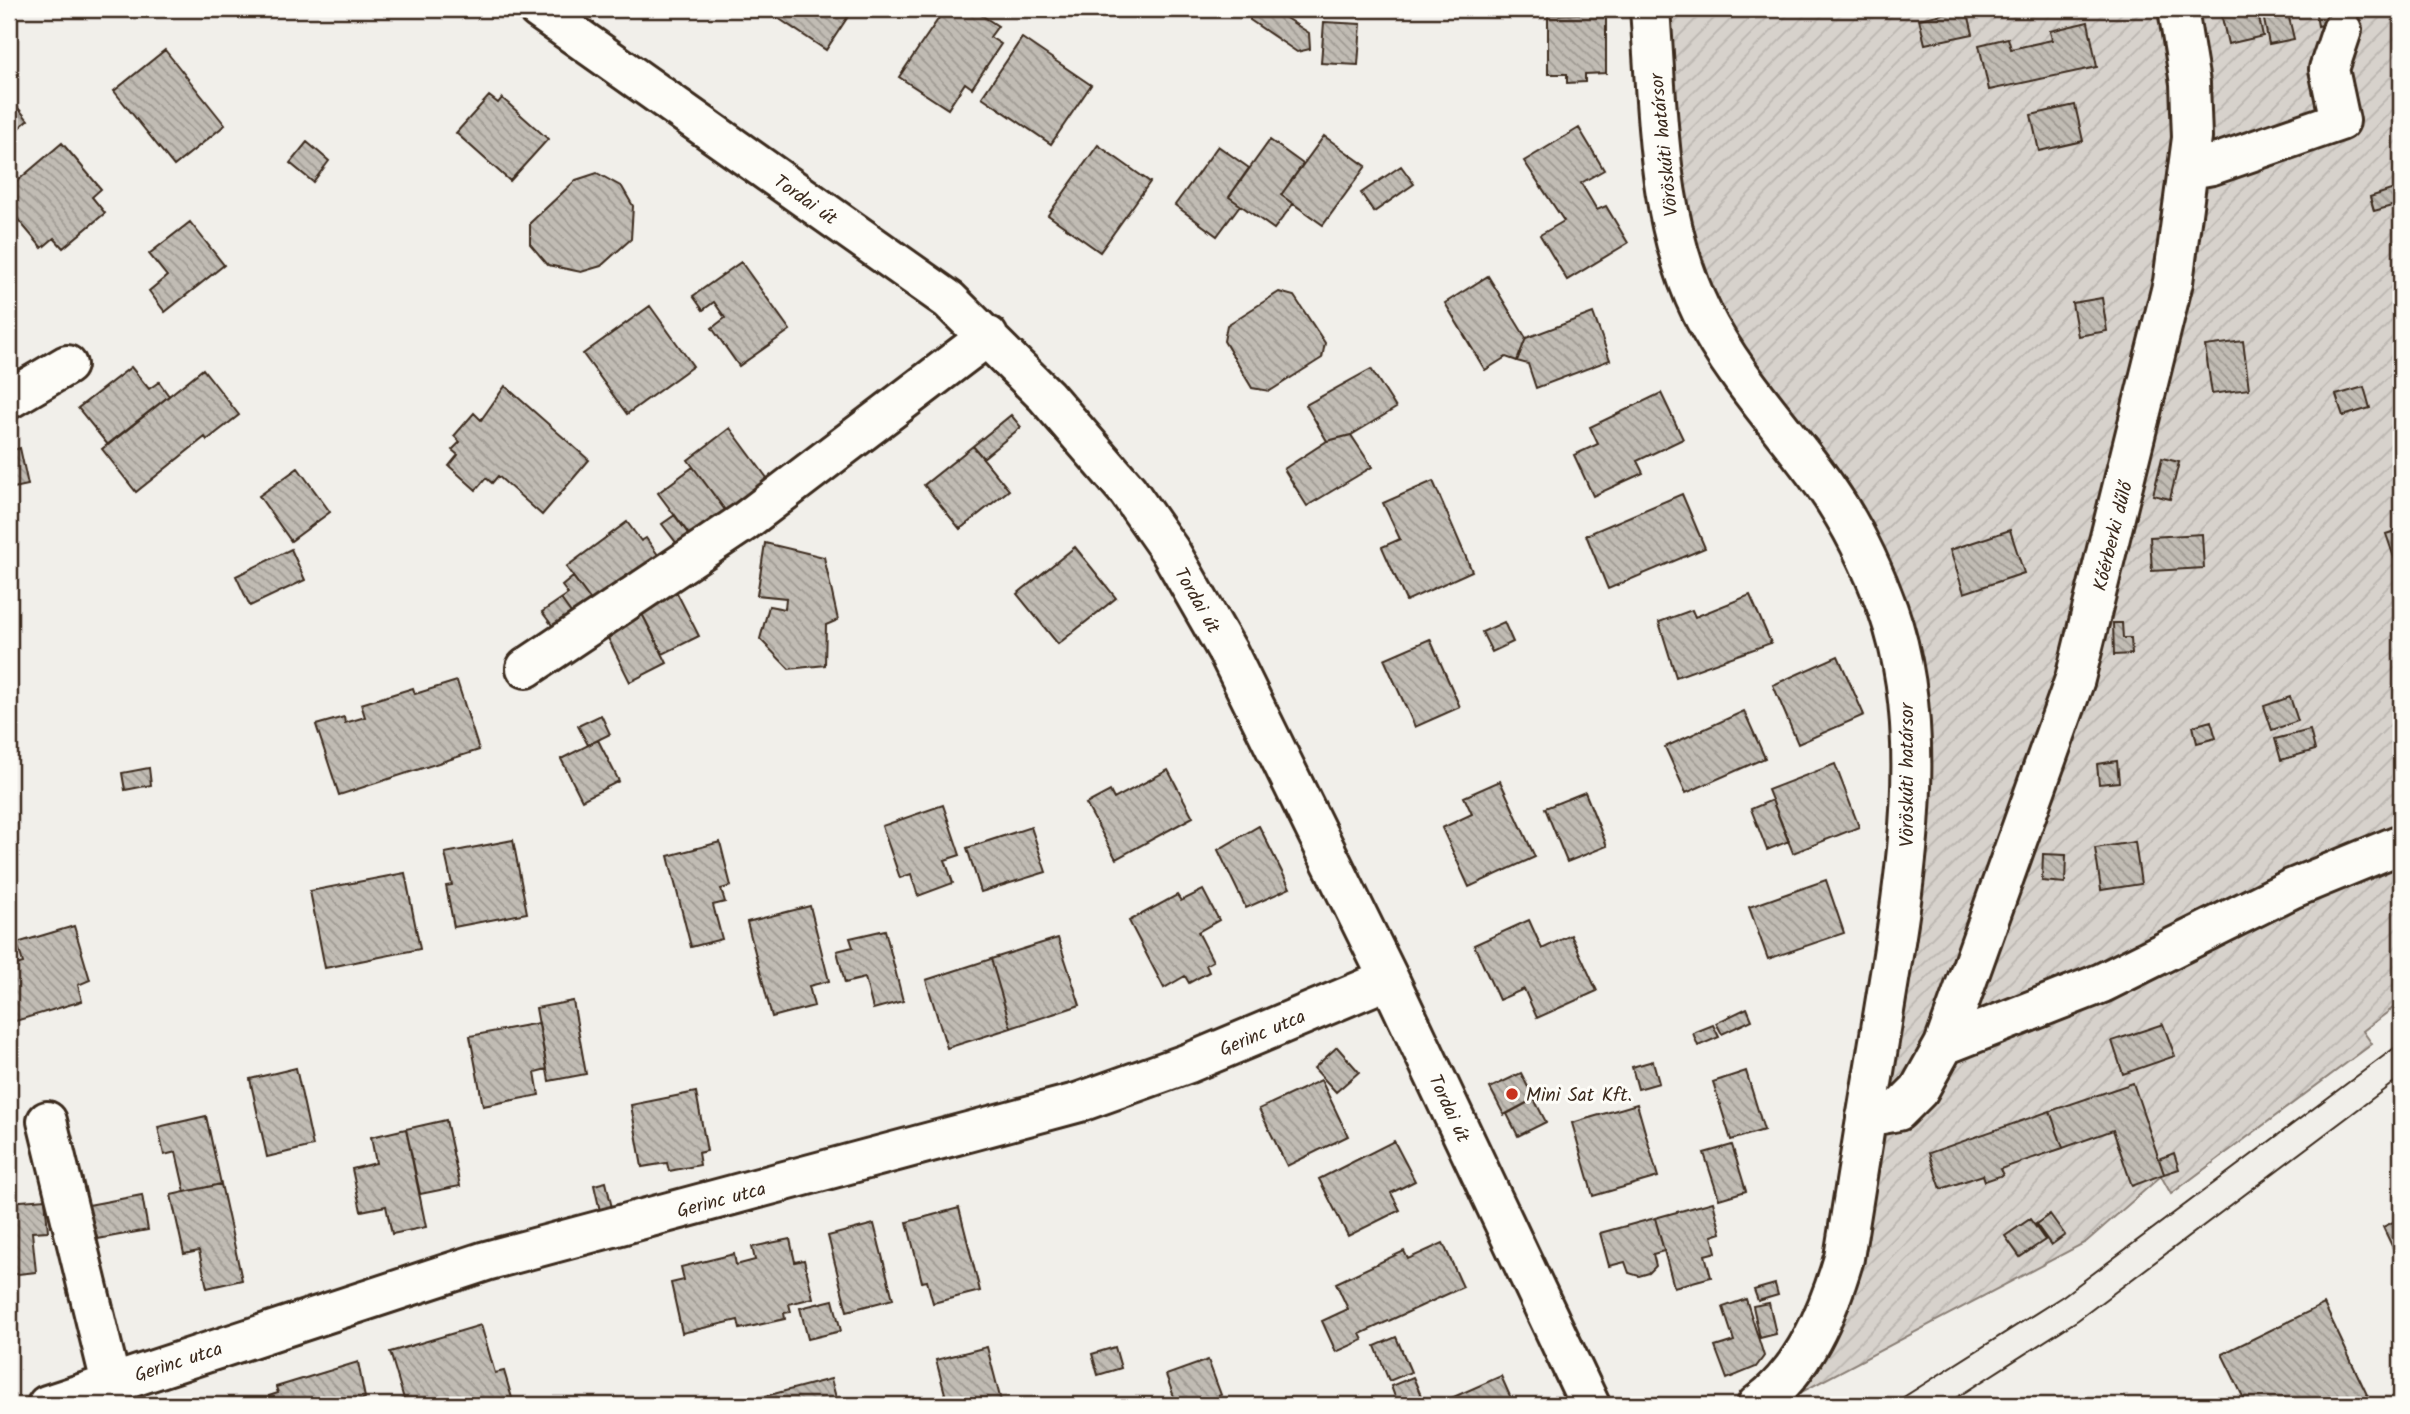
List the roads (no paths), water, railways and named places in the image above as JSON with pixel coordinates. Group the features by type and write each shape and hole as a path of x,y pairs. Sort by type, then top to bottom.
{"street":[{"name":"Tordai út","path":"538,9 949,300 1046,396 1119,481 1170,551 1228,652 1389,979 1590,1405"},
{"name":"Vöröskúti határsor","path":"1650,9 1665,194 1677,254 1703,314 1733,364 1826,489 1870,563 1900,653 1909,715 1904,884 1844,1258 1830,1305 1788,1376 1757,1405"},
{"name":"Kőérberki dűlő","path":"1867,1117 1898,1111 1919,1090 1944,1045 2075,679 2173,282 2192,138 2190,83 2178,9"},
{"path":"2190,169 2212,165 2340,121 2329,69 2342,30"},
{"path":"526,668 744,522 988,336"},
{"path":"9,400 67,365"},
{"path":"1944,1045 2102,983 2291,889 2401,844"},
{"name":"Gerinc utca","path":"47,1405 486,1261 1080,1102 1189,1063 1389,979"},
{"path":"47,1121 110,1383"}],"tram line":[{"path":"1891,1405 2063,1296 2401,1043"},
{"path":"1945,1405 2078,1320 2401,1077"}],"place":[{"name":"Mini Sat Kft.","path":"1512,1094"}]}
